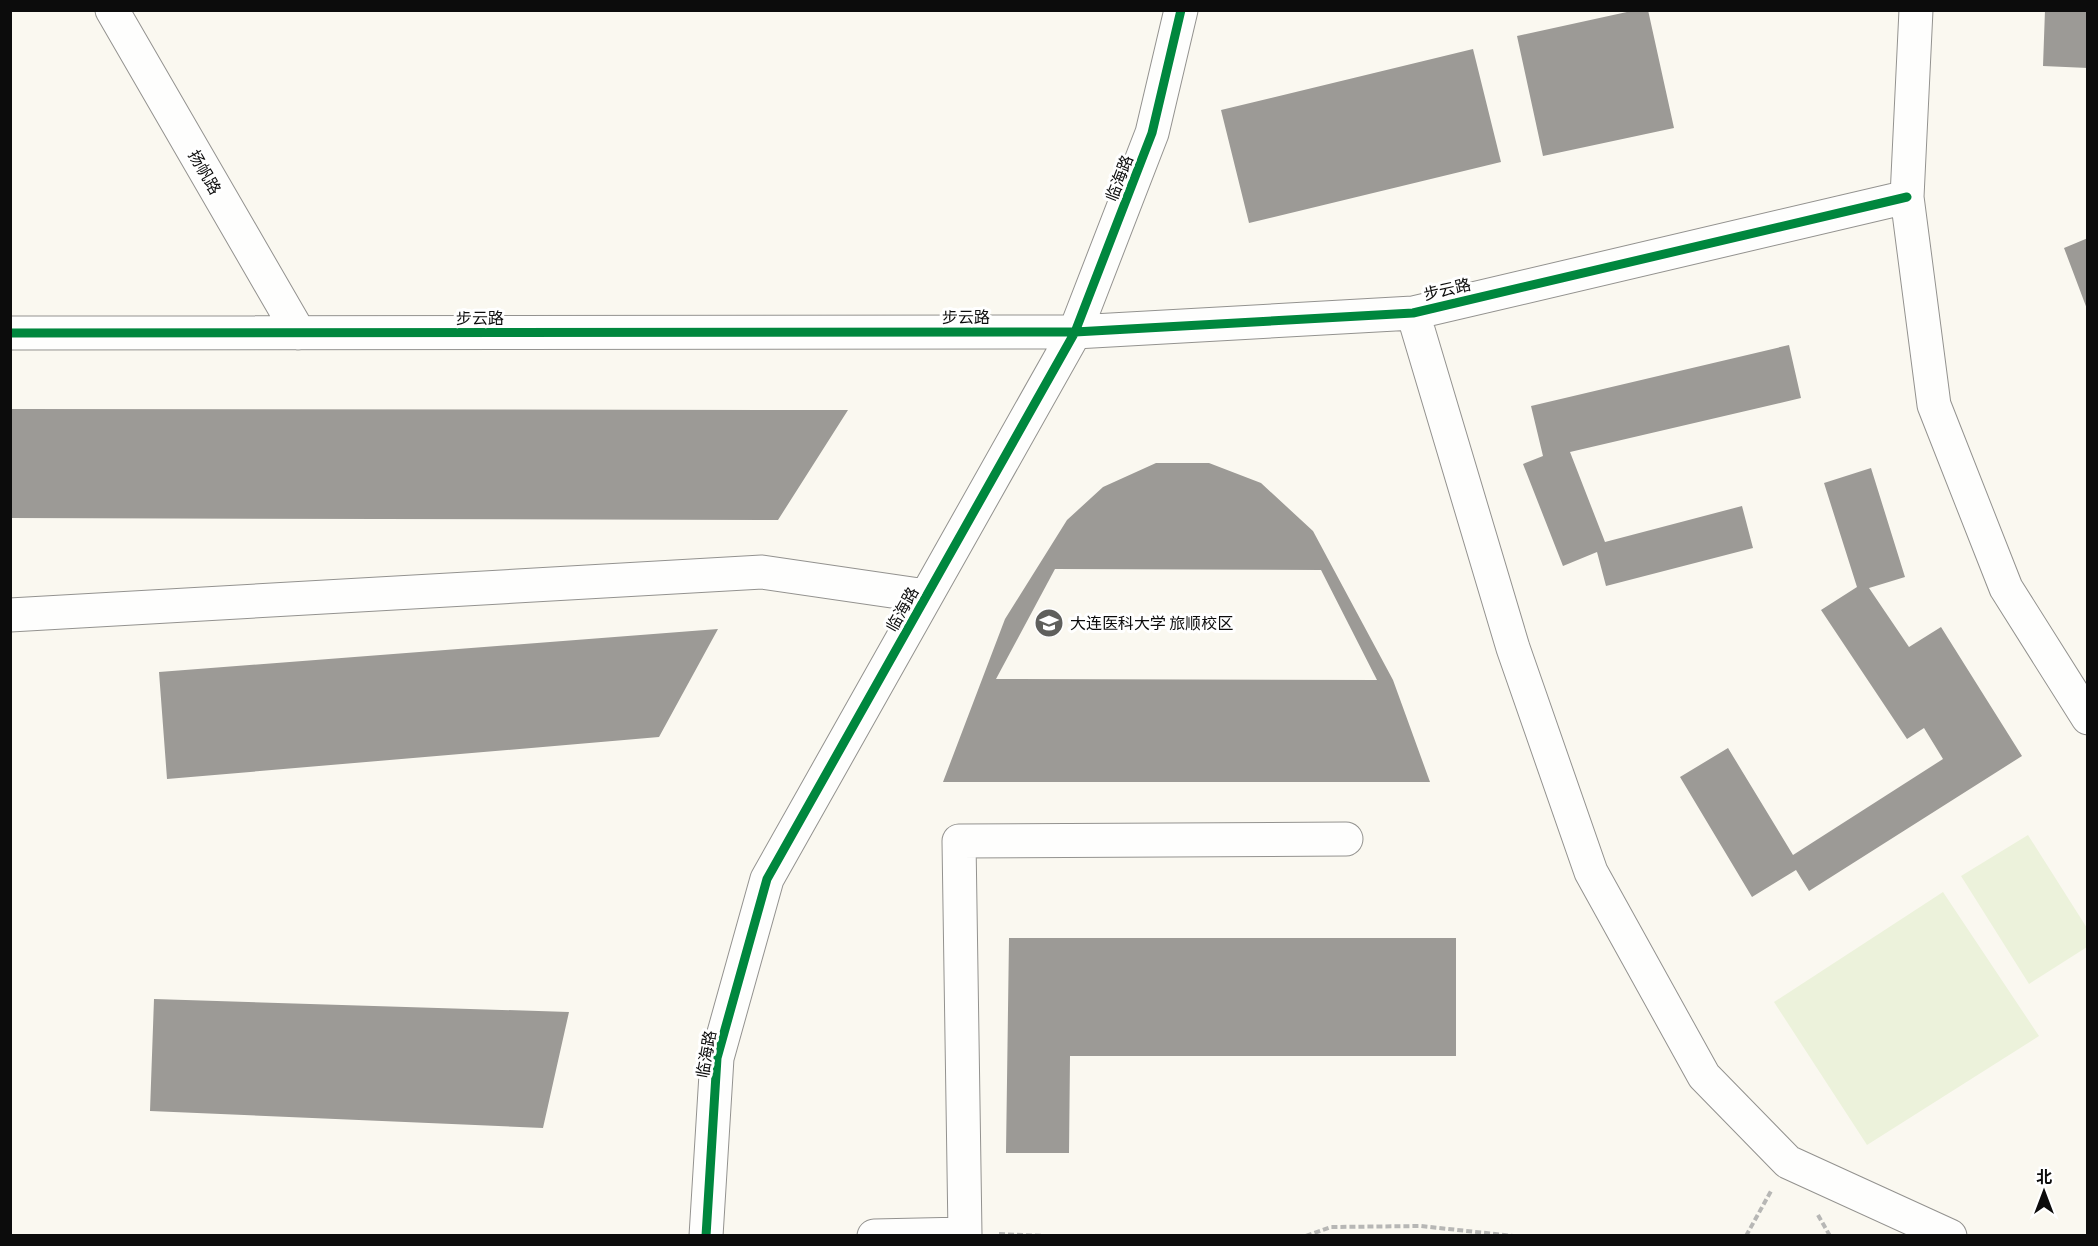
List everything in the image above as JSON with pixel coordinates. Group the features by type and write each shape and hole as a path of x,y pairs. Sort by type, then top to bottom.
{"street":[{"name":"扬帆路","path":"112,10 299,333"},
{"name":"临海路","path":"706,1236 717,1058 767,879 1075,332 1152,133 1181,10"},
{"path":"1916,10 1907,197 1934,405 2006,588 2088,718"},
{"name":"步云路","path":"10,333 1075,332 1413,313 1907,197"},
{"path":"1413,313 1513,648 1591,872 1704,1076 1788,1162 1950,1236"},
{"path":"10,615 762,572 926,596"},
{"path":"874,1236 965,1234 959,841 1346,839"}],"path":[{"path":"1746,1236 1788,1162"},
{"path":"1306,1236 1331,1227 1421,1226 1513,1236"},
{"path":"965,1234 1044,1236"}],"green space":[{"path":"2028,835 2087,928 2087,947 2029,984 1961,876"},
{"path":"1943,892 2039,1036 1867,1145 1774,1002"}],"building":[{"path":"1636,10 1648,10 1674,128 1543,156 1517,36"},
{"path":"2045,10 2088,10 2088,68 2043,66"},
{"path":"1473,49 1501,162 1249,223 1221,110"},
{"path":"2088,238 2088,309 2087,309 2064,248"},
{"path":"1789,345 1801,398 1570,452 1605,542 1742,506 1753,548 1606,586 1597,552 1563,566 1523,464 1543,456 1531,406"},
{"path":"10,409 848,410 778,520 10,518"},
{"path":"1156,463 1209,463 1261,483 1313,531 1393,680 1430,782 943,782 1005,619 1067,520 1103,487","holes":["1055,569 1321,570 1377,680 996,679"]},
{"path":"1871,468 1905,577 1869,588 1909,647 1941,627 2022,756 1809,891 1796,870 1752,897 1680,777 1728,748 1793,855 1943,759 1924,728 1907,739 1821,610 1857,587 1824,483"},
{"path":"718,629 659,737 167,779 159,672"},
{"path":"1009,938 1456,938 1456,1056 1070,1056 1069,1153 1006,1153"},
{"path":"154,999 569,1012 543,1128 150,1111"}],"cycle path":[{"path":"706,1236 717,1058 767,879 1075,332 1152,133 1181,10"},
{"path":"10,333 1075,332 1413,313 1907,197"}],"place":[{"name":"大连医科大学 旅顺校区","path":"1049,623"}]}
